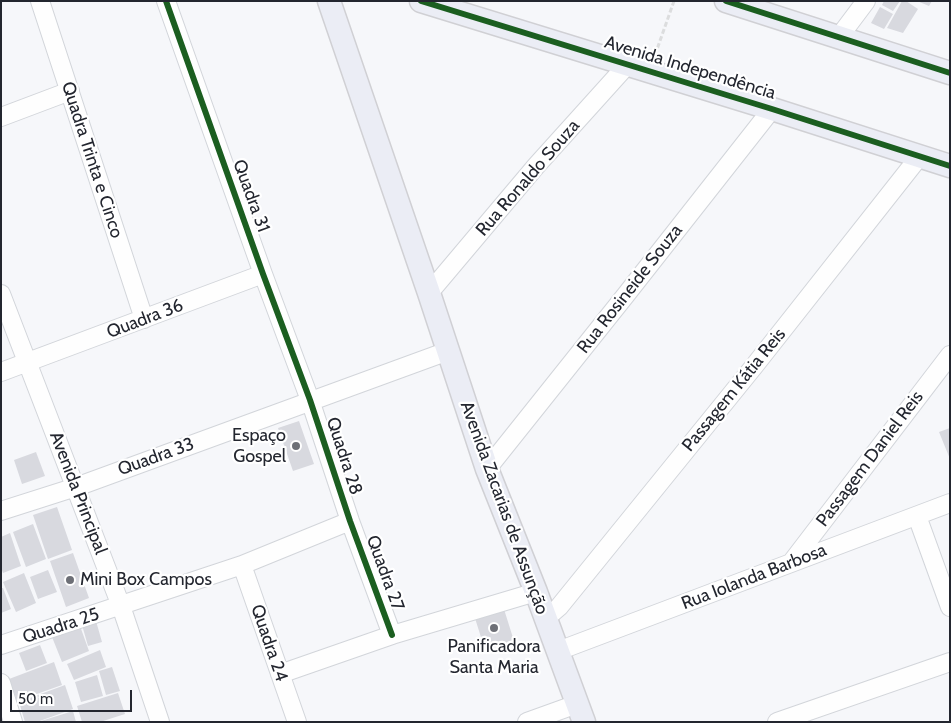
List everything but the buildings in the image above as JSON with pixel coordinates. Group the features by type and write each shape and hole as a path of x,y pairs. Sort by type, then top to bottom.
{"main road":[{"name":"Avenida Zacarias de Assunção","path":"329,1 487,469 536,592 581,713"},
{"name":"Avenida Independência","path":"421,1 950,166"},
{"path":"730,2 950,73"},
{"path":"730,2 770,28 950,88"},
{"path":"722,94 771,96 950,150"}],"street":[{"name":"Quadra Trinta e Cinco","path":"40,1 144,319"},
{"name":"Quadra 31","path":"166,1 310,400"},
{"path":"839,37 866,1"},
{"name":"Rua Ronaldo Souza","path":"429,293 536,166 628,64"},
{"path":"1,116 70,91"},
{"name":"Rua Rosineide Souza","path":"487,469 772,109"},
{"name":"Passagem Kátia Reis","path":"545,619 559,607 737,388 918,156"},
{"name":"Quadra 36","path":"1,372 27,364 263,274"},
{"name":"Avenida Principal","path":"1,294 121,606 160,722"},
{"path":"310,400 448,351"},
{"name":"Passagem Daniel Reis","path":"791,564 950,355"},
{"name":"Quadra 33","path":"1,511 76,487 310,400"},
{"name":"Quadra 28","path":"310,400 350,521"},
{"name":"Rua Iolanda Barbosa","path":"558,651 950,503"},
{"path":"917,516 950,607"},
{"path":"121,606 242,565 350,521"},
{"name":"Quadra 27","path":"350,521 392,635"},
{"name":"Quadra 24","path":"242,565 297,722"},
{"path":"280,674 392,635 536,592"},
{"name":"Quadra 25","path":"1,645 121,606"},
{"path":"777,722 950,662"},
{"path":"1,683 13,722"},
{"path":"527,722 581,713"}],"path":[{"path":"649,71 674,1"}],"cycle path":[{"path":"166,1 310,400 350,521 392,635"},
{"path":"421,1 950,166"},
{"path":"726,1 950,73"}],"place":[{"name":"Espaço Gospel","path":"296,446"},
{"name":"Mini Box Campos","path":"70,580"},
{"name":"Panificadora Santa Maria","path":"494,628"}]}
